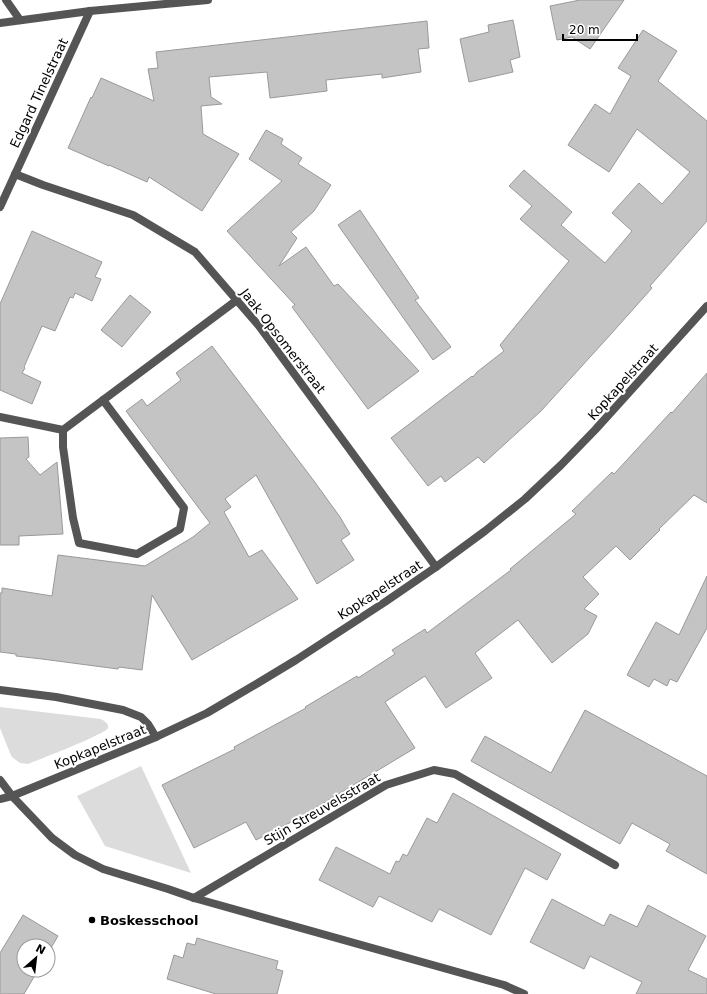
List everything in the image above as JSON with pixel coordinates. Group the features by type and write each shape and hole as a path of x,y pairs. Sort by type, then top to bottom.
{"street":[{"path":"6,0 20,20"},
{"path":"0,23 90,11 208,0"},
{"name":"Edgard Tinelstraat","path":"0,207 90,11"},
{"name":"Jaak Opsomerstraat","path":"15,174 134,216 195,252 259,326 436,567"},
{"path":"0,417 63,430 237,300"},
{"name":"Kopkapelstraat","path":"0,799 12,796 156,737 207,712 258,683 385,602 436,567 525,499 561,465 595,430 707,306"},
{"path":"63,430 63,447 73,518 79,543 137,554 180,528 184,508 103,400"},
{"path":"0,690 56,697 123,710 141,717 148,724 156,737"},
{"name":"Stijn Streuvelsstraat","path":"194,898 386,785 434,770 455,774 615,865"},
{"path":"0,780 12,796 52,838 76,855 103,869 194,898 504,985 524,994"}],"shaded area":[{"path":"0,707 101,719 107,723 108,728 96,736 44,758 28,764 20,763 12,757 0,728"},
{"path":"141,766 191,873 105,846 77,796"}],"building":[{"path":"580,0 624,0 590,49 572,37 557,40 550,6"},
{"path":"513,20 520,57 510,60 513,72 469,82 460,39 489,32 488,25"},
{"path":"427,21 429,48 418,49 421,72 382,78 382,74 326,80 327,91 270,98 267,72 209,77 211,97 222,104 201,106 203,134 239,154 202,211 149,177 147,182 68,148 101,78 154,101 148,69 158,68 156,52"},
{"path":"643,30 677,51 658,81 707,121 707,221 650,286 652,288 541,411 484,463 478,457 445,482 441,476 428,486 391,438 472,376 473,377 477,372 504,351 500,345 569,261 520,219 532,206 509,186 524,170 572,212 561,225 605,263 632,231 612,213 639,183 662,204 690,172 637,129 609,172 568,145 595,104 610,114 631,76 618,68"},
{"path":"266,130 283,139 281,144 302,158 298,164 331,185 314,211 291,232 297,238 279,266 306,247 334,286 338,284 419,371 368,409 292,307 295,305 227,231 282,181 249,159"},
{"path":"360,210 419,298 415,300 451,347 433,360 338,225"},
{"path":"32,231 102,262 95,277 101,279 92,301 75,293 73,298 70,297 55,331 42,326 22,373 41,382 32,404 0,390 0,304"},
{"path":"130,295 151,312 122,347 101,330"},
{"path":"212,346 340,517 350,534 341,540 354,560 317,584 256,475 225,499 231,507 224,512 249,557 262,550 298,599 192,660 152,595 142,670 119,667 118,669 16,656 16,654 0,652 0,593 2,593 2,588 52,596 58,555 145,566 193,537 210,523 126,411 142,399 147,406 181,380 176,373"},
{"path":"707,373 707,503 694,495 630,560 616,546 583,577 599,594 584,609 597,616 588,634 552,663 518,620 475,653 492,678 446,708 425,676 385,702 415,748 297,819 256,840 246,822 194,848 162,785 235,749 234,747 306,708 305,707 357,676 358,678 395,654 392,650 425,629 427,633 511,570 510,569 576,514 572,511 612,472 614,474 671,412 672,413"},
{"path":"28,437 29,457 26,459 40,475 57,462 63,534 19,536 19,545 0,545 0,438"},
{"path":"707,576 707,628 677,682 670,679 667,686 654,679 649,687 627,675 656,622 679,635"},
{"path":"585,710 707,776 707,874 666,851 670,844 632,823 620,844 471,761 485,736 551,773"},
{"path":"453,793 561,854 547,880 525,868 491,935 439,909 432,922 379,896 373,907 319,880 336,847 390,874 396,861 399,862 403,854 407,856 427,818 437,823"},
{"path":"552,899 604,926 610,914 637,927 648,905 706,936 688,970 707,979 707,994 636,994 642,982 590,956 584,969 530,942"},
{"path":"23,915 58,936 56,939 56,938 16,938 16,978 33,978 24,994 0,994 0,953"},
{"path":"197,938 278,961 276,969 283,971 277,994 216,994 167,979 174,955 183,958 187,943 195,945"}],"place":[{"name":"Boskesschool","path":"92,920"}]}
